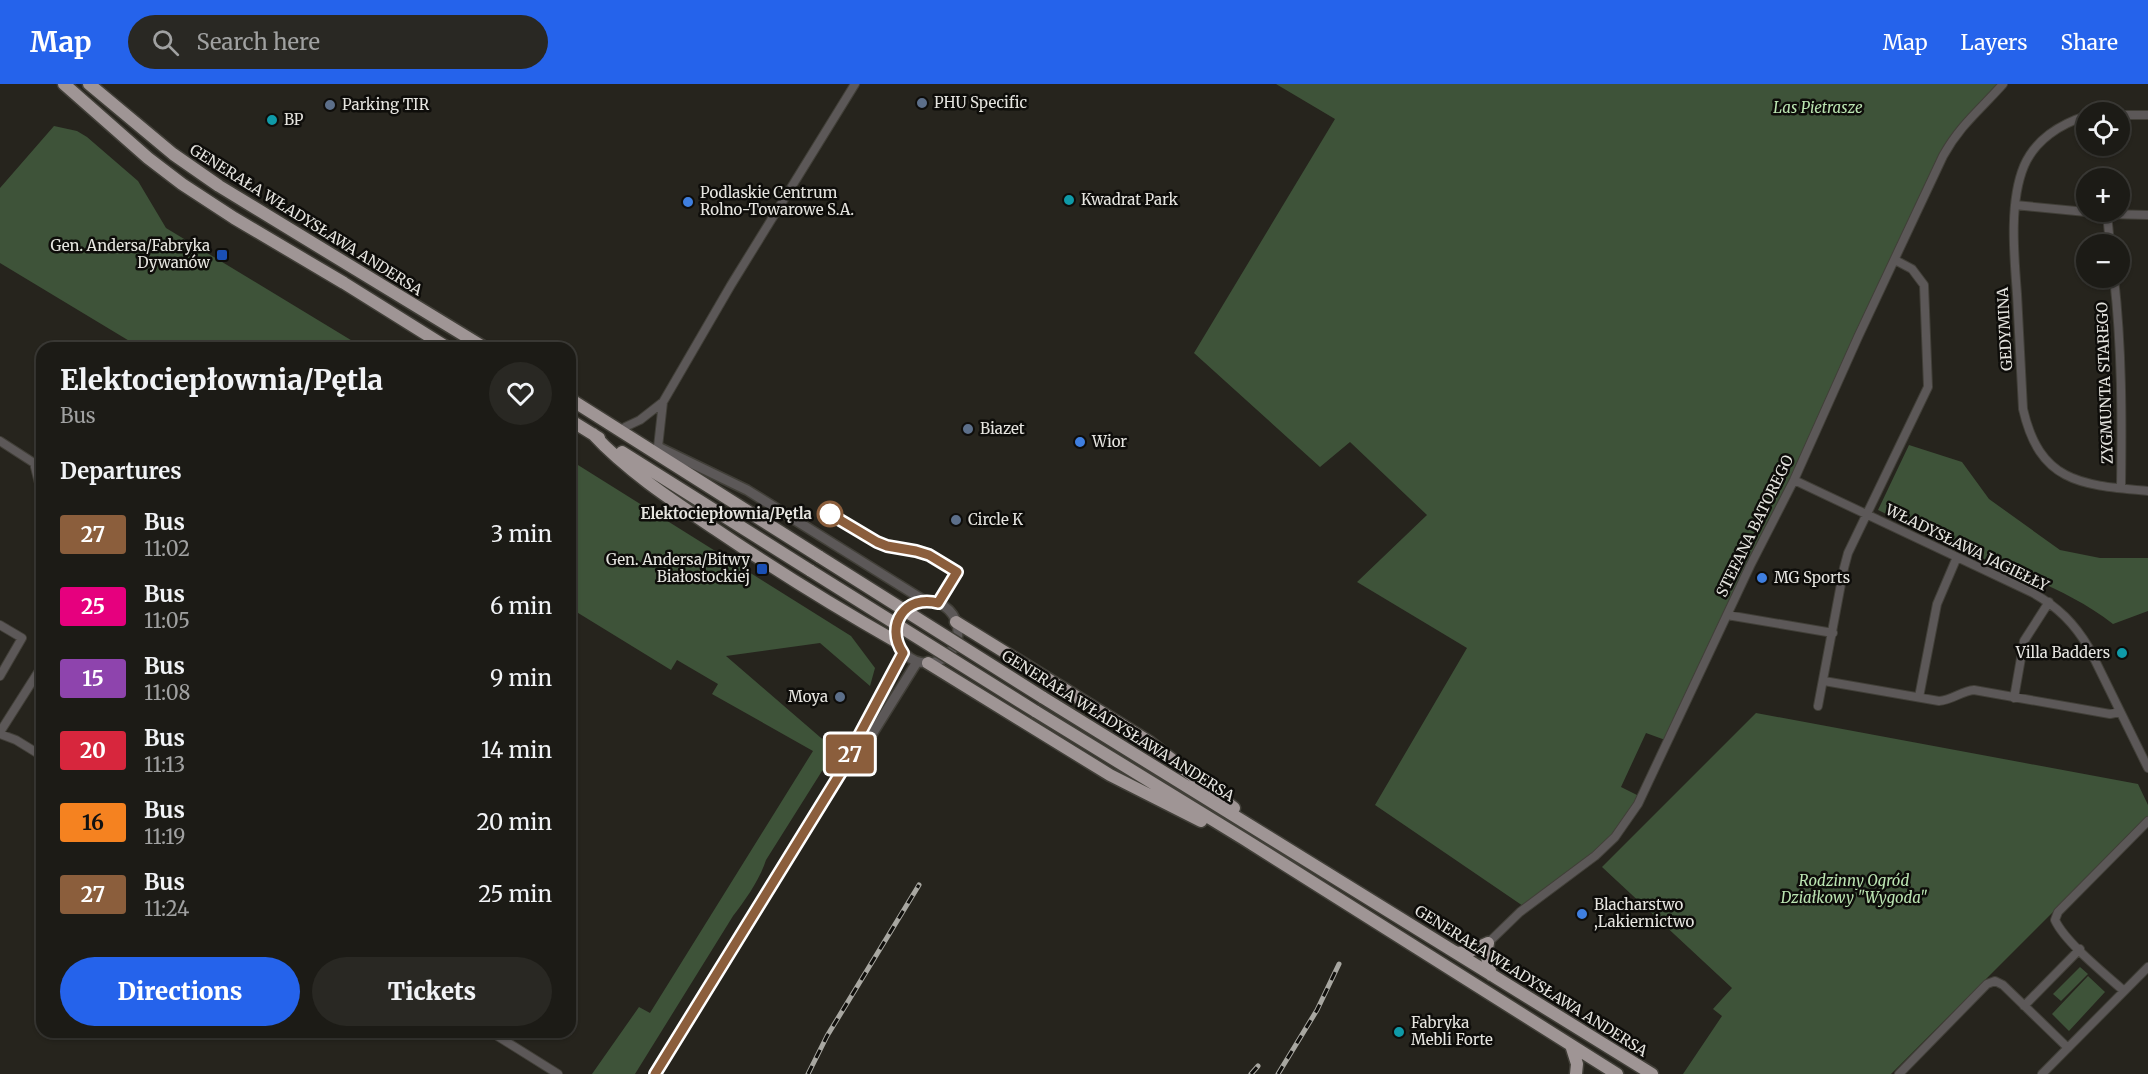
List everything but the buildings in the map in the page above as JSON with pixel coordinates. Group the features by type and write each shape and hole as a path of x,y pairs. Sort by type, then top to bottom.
{"highway":[{"path":"63,84 148,158 182,184 438,342"},
{"name":"GENERAŁA WŁADYSŁAWA ANDERSA","path":"89,84 173,154 219,186 475,342"},
{"name":"GENERAŁA WŁADYSŁAWA ANDERSA","path":"576,403 1042,697 1652,1074"},
{"path":"606,421 624,427 658,447"},
{"name":"GENERAŁA WŁADYSŁAWA ANDERSA","path":"576,424 1617,1074"},
{"path":"593,434 613,454 702,520 900,648"},
{"path":"957,622 1148,741 1232,806 1254,828"},
{"path":"923,663 1110,775 1218,829 1244,839"},
{"path":"1456,953 1468,952 1488,943"},
{"path":"1488,943 1486,953 1491,975"},
{"path":"1571,1045 1576,1074"}],"street":[{"path":"624,427 640,420 663,402 736,277 855,84"},
{"name":"STEFANA BATOREGO","path":"1488,943 1520,912 1595,856 1615,837 1638,804 1750,566 1794,480 1943,156 1955,135 2002,85"},
{"path":"2130,115 2148,116"},
{"name":"GEDYMINA","path":"2076,120 2060,127 2038,144 2024,164 2020,176 2016,205 2014,256 2023,409 2028,430 2038,451 2053,468 2074,479 2121,489 2148,491"},
{"path":"2016,205 2076,211"},
{"path":"2130,215 2148,215"},
{"path":"1818,706 1848,553 1928,387 1924,285 1912,269 1895,260"},
{"name":"ZYGMUNTA STAREGO","path":"2115,288 2120,342 2121,489"},
{"path":"663,402 658,447 747,490 925,601 944,606 957,622 957,638 950,653 936,662 923,663 900,648"},
{"path":"0,441 34,463 36,471"},
{"name":"WŁADYSŁAWA JAGIEŁŁY","path":"1794,480 2049,602 2079,631 2148,768"},
{"path":"1919,697 1937,604 1957,557"},
{"path":"655,1074 848,761 900,648 896,628 901,615 911,605 925,601"},
{"path":"2013,698 2024,641 2049,602"},
{"path":"1727,615 1833,633"},
{"path":"0,625 22,638 0,676"},
{"path":"848,761 864,747 923,663"},
{"path":"36,676 0,733 36,752"},
{"path":"1824,681 1939,701 1974,690 2110,714 2120,712"},
{"path":"2124,991 2080,950 2058,927 2055,920 2058,912 2148,821"},
{"path":"2024,1006 2080,950"},
{"path":"2042,1074 2148,967"},
{"path":"1899,1074 1987,984 1995,981 2003,985 2068,1048"},
{"path":"501,1038 558,1074"}],"green space":[{"name":"Las Pietrasze","path":"1276,84 1999,84 1956,133 1668,741 1646,733 1621,787 1641,797 1614,837 1526,908 1375,805 1467,648 1357,582 1427,515 1350,442 1320,467 1194,353 1335,119"},
{"path":"54,126 77,131 138,181 166,228 354,342 131,342 0,263 0,188"},
{"path":"1909,445 1962,462 1989,499 2060,550 2100,558 2148,558 2148,611 2113,624 2062,592 1947,543 1878,510"},
{"path":"576,464 851,636 875,668 870,686 820,643 726,656 835,750 824,771 766,860 752,890 733,916 635,1074 592,1074 639,1007 650,1013 813,751 712,694 718,684 677,660 671,670 576,612"},
{"name":"Rodzinny Ogród Działkowy \"Wygoda\"","path":"1756,713 2138,784 2148,805 2148,817 1891,1074 1683,1074 1722,1016 1713,1009 1732,988 1602,867"},
{"path":"2080,967 2088,974 2061,1001 2053,994"},
{"path":"2088,976 2105,992 2069,1031 2052,1014"}],"railway":[{"path":"808,1074 827,1036 919,885"},
{"path":"1278,1074 1317,1010 1339,964"},
{"path":"1251,1074 1258,1066"}],"bus line":[{"name":"27","path":"655,1074 848,761 855,743 888,685 903,653 897,642 897,621 905,609 911,605 925,601 938,603 957,572 929,555 877,542 830,514"}],"place":[{"name":"PHU Specific","path":"922,103"},
{"name":"Parking TIR","path":"330,105"},
{"name":"BP","path":"272,120"},
{"name":"Kwadrat Park","path":"1069,200"},
{"name":"Podlaskie Centrum Rolno-Towarowe S.A.","path":"688,202"},
{"name":"Gen. Andersa/Fabryka Dywanów","path":"222,255"},
{"name":"Biazet","path":"968,429"},
{"name":"Wior","path":"1080,442"},
{"name":"Elektociepłownia/Pętla","path":"830,514"},
{"name":"Circle K","path":"956,520"},
{"name":"Gen. Andersa/Bitwy Białostockiej","path":"762,569"},
{"name":"MG Sports","path":"1762,578"},
{"name":"Villa Badders","path":"2122,653"},
{"name":"Moya","path":"840,697"},
{"name":"Blacharstwo ,Lakiernictwo","path":"1582,914"},
{"name":"Fabryka Mebli Forte","path":"1399,1032"}]}
